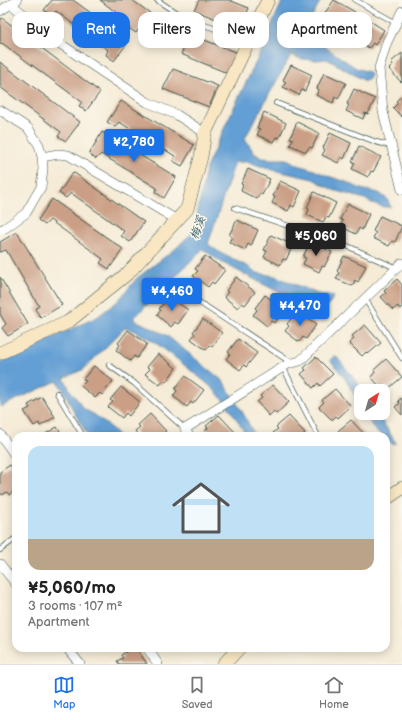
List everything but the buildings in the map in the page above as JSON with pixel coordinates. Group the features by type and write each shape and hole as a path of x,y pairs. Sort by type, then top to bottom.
{"street":[{"path":"262,12 268,0"},
{"path":"0,11 14,2 56,41 147,102 177,114 205,133"},
{"path":"402,11 387,42 379,68 383,112 402,190"},
{"path":"0,353 68,322 128,273 187,209 201,157 205,133 245,48"},
{"path":"0,110 28,128 39,145 43,168 41,187 26,213 0,230"},
{"path":"42,157 58,154 68,155 177,220"},
{"path":"188,432 283,367 300,361 399,266"},
{"path":"0,434 12,451"},
{"path":"390,496 402,488"},
{"path":"0,564 12,579"},
{"path":"70,652 80,664"},
{"path":"150,652 158,664"},
{"path":"224,664 236,652"}],"lane":[{"path":"157,0 184,18 213,28"},
{"path":"355,0 396,23"},
{"path":"276,103 376,142 391,146"},
{"path":"235,208 345,245 399,266"},
{"path":"180,289 292,363"},
{"path":"365,299 402,358"},
{"path":"109,365 134,383 186,432"},
{"path":"283,367 316,432"},
{"path":"57,393 81,432"},
{"path":"0,550 12,541"}],"water":[{"path":"283,0 321,0 314,12 278,12"},
{"name":"梅溪","path":"277,13 277,48 327,48 356,68 369,72 370,77 365,81 327,59 301,59 291,55 245,138 254,153 262,158 287,159 298,165 344,181 361,189 379,193 387,199 391,207 384,207 365,199 333,190 313,179 273,170 248,162 235,162 208,244 222,254 249,267 257,273 275,276 318,294 334,296 329,305 321,309 306,309 286,296 221,262 203,249 133,319 166,335 223,381 253,432 245,432 237,419 215,391 173,356 146,337 126,327 84,369 64,378 70,390 84,409 95,415 115,432 86,432 64,391 57,381 0,407 0,362 97,317 118,301 137,278 175,249 192,233 206,168 262,48 269,48 269,31"},
{"path":"335,355 358,384 354,384 354,394 346,380 330,360"},
{"path":"369,420 381,420 389,432 376,431"},
{"path":"390,434 396,443 392,444 390,442"}]}
